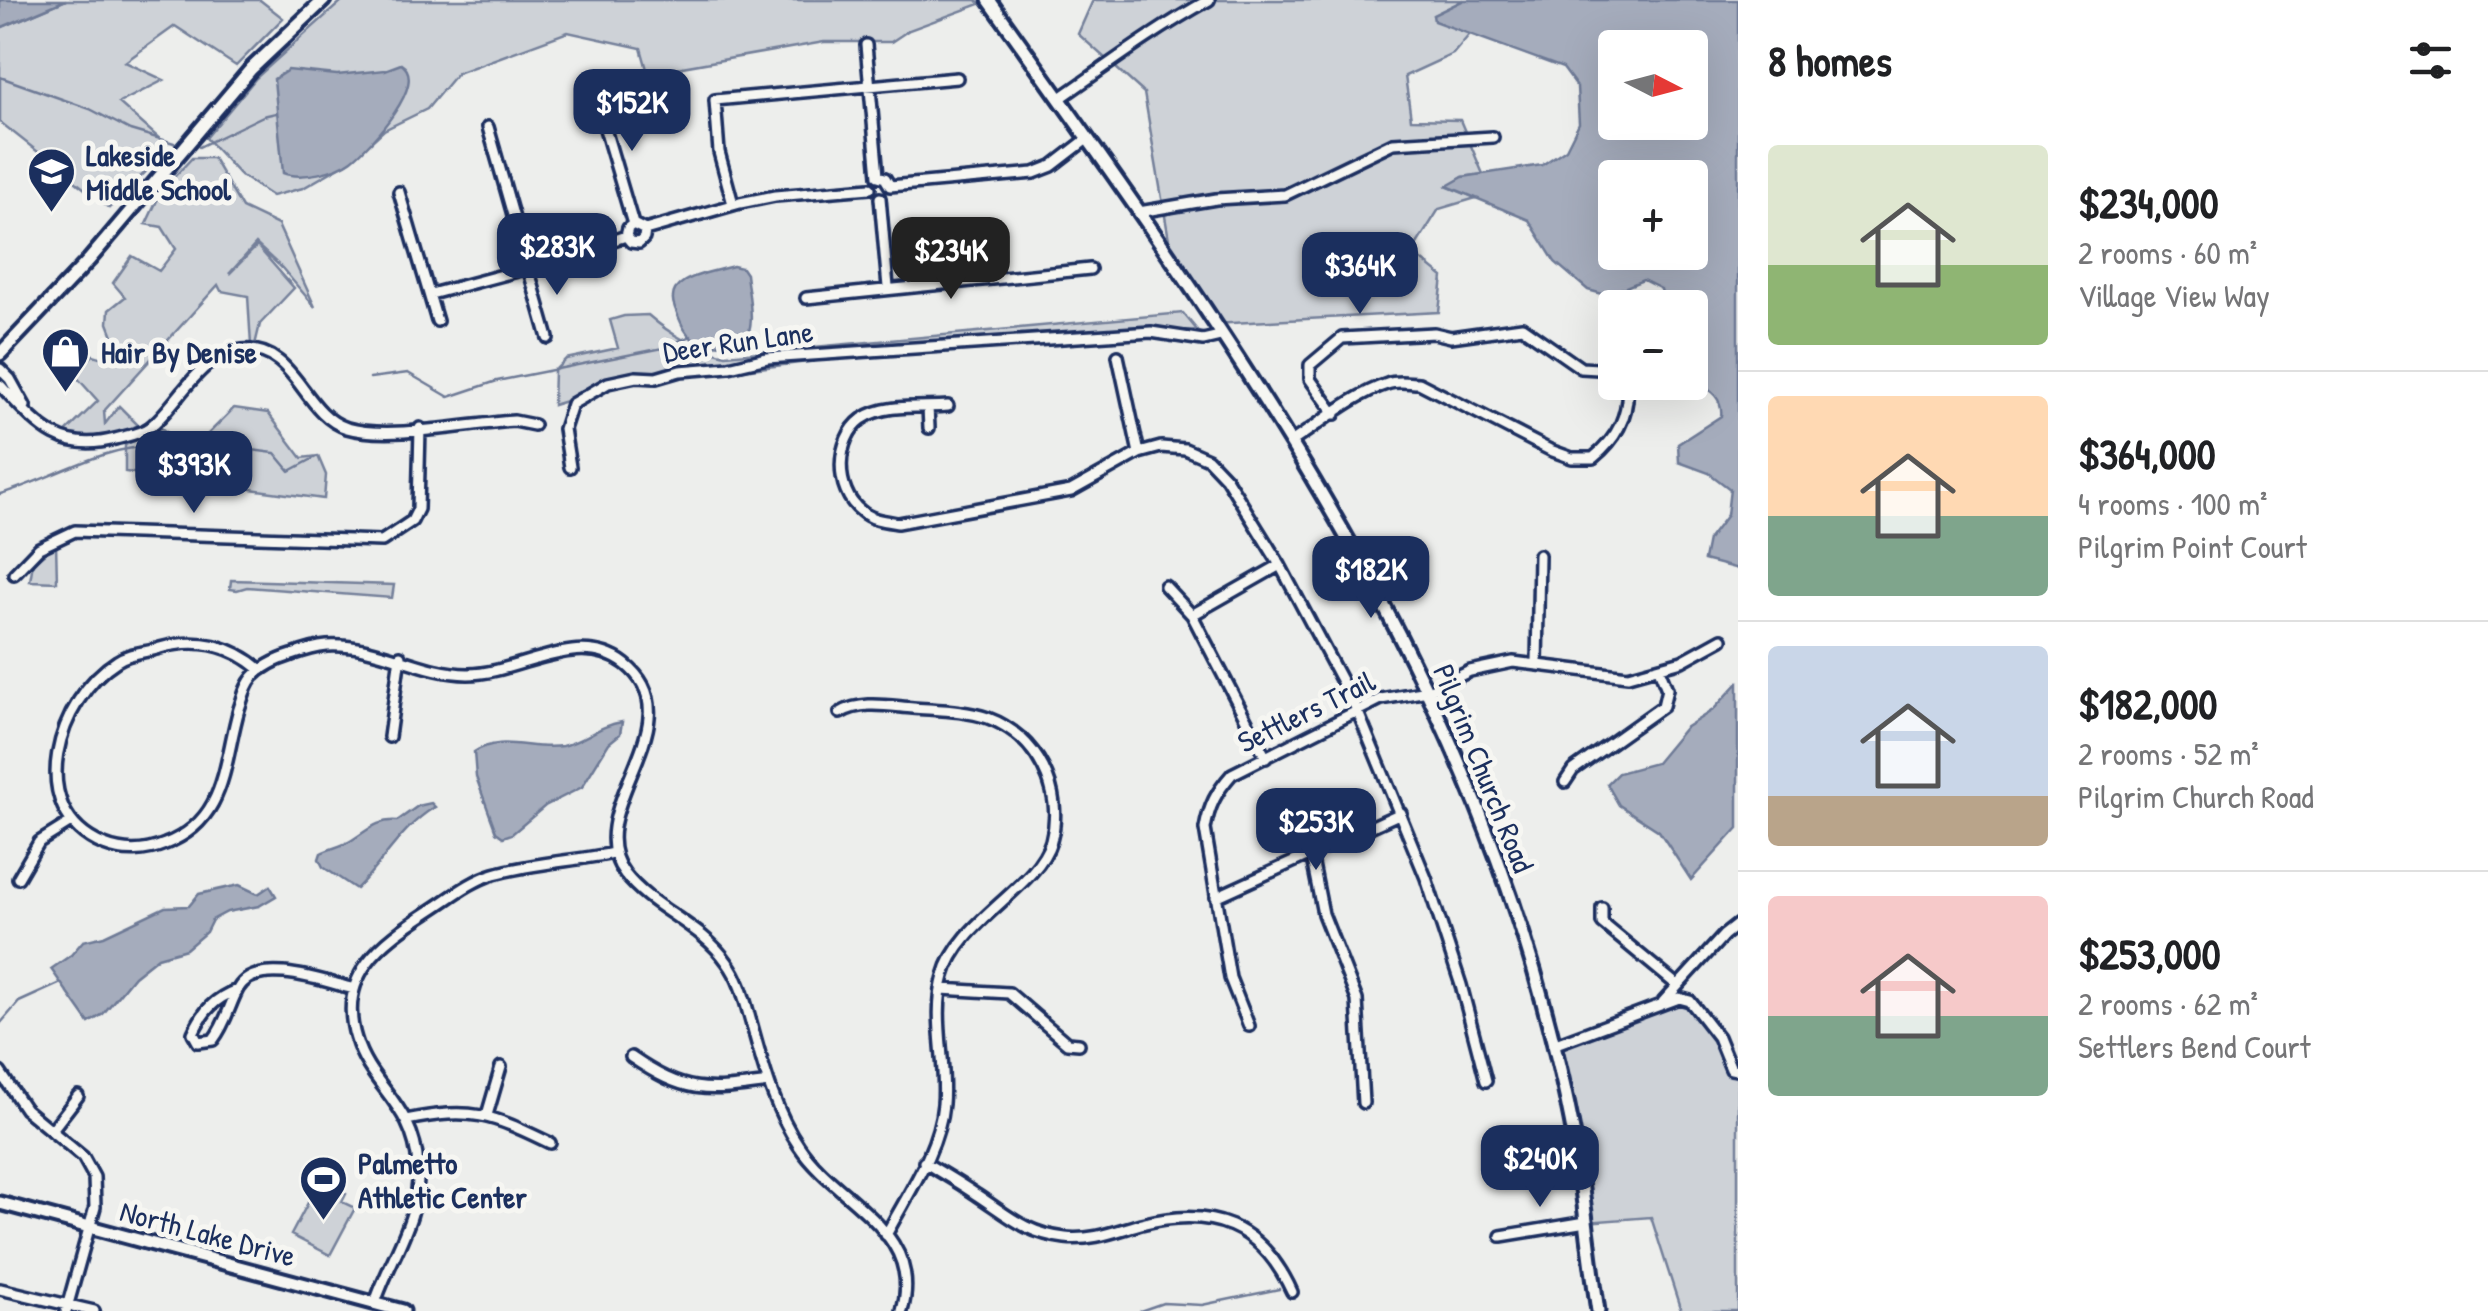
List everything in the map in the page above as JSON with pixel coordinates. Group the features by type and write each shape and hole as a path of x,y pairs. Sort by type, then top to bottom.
{"street":[{"path":"0,354 89,260 251,70 324,0"},
{"name":"Pilgrim Church Road","path":"989,0 1139,212 1291,442 1371,577 1428,691 1490,840 1532,966 1577,1154 1598,1311"},
{"path":"1058,99 1183,12 1210,0"},
{"path":"866,45 878,176 890,186 1034,173 1052,166 1087,140"},
{"path":"733,204 718,152 715,100 957,78"},
{"path":"595,95 633,224 645,230 775,196 870,188"},
{"path":"488,127 548,338"},
{"path":"1139,212 1216,199 1286,195 1394,143 1493,136"},
{"path":"878,176 870,188 874,196 886,195 890,186"},
{"path":"398,192 438,321"},
{"path":"880,198 888,287"},
{"path":"626,236 633,224"},
{"path":"626,236 639,243 645,230"},
{"path":"431,294 529,268 626,236"},
{"path":"806,298 1090,269"},
{"path":"1334,414 1310,379 1310,365 1342,338 1434,333 1452,337 1522,327 1581,368 1598,369"},
{"name":"Deer Run Lane","path":"570,468 564,429 572,404 599,386 636,377 729,368 768,358 954,344 1152,332 1203,340 1220,336"},
{"path":"0,385 50,435 85,445 150,428 213,361 238,350 262,350 286,366 328,419 348,428 377,432 514,421 534,424"},
{"path":"1118,356 1138,453"},
{"path":"0,369 26,409"},
{"path":"1291,442 1388,383 1420,383 1550,450 1572,458 1593,458 1618,432 1627,400"},
{"path":"948,406 885,410 864,418 848,434 842,481 861,512 898,523 1071,490 1138,453 1161,447 1185,449 1208,459 1226,478 1280,565 1357,710 1401,813 1462,984 1486,1081"},
{"path":"928,407 929,428"},
{"path":"14,574 39,548 75,531 382,542 412,521 418,510 420,428"},
{"path":"1537,664 1539,555"},
{"path":"1192,615 1280,565"},
{"path":"1165,586 1192,615 1266,758"},
{"name":"Settlers Trail","path":"1248,1026 1230,978 1205,829 1216,791 1232,774 1381,699 1428,691 1470,672 1500,664 1537,664 1620,677 1659,669 1722,640"},
{"path":"260,670 234,650 184,643 130,654 95,677 72,707 57,751 59,788 71,822 94,841 125,851 160,846 192,831 215,802 245,689 260,670 289,656 328,646 400,656 439,670 466,674 590,650 613,657 632,670 646,693 650,716 639,757 620,802 614,853 625,875 707,940 730,965 740,984 768,1084 784,1121 818,1172 872,1217 899,1250 907,1294 902,1311"},
{"path":"389,738 400,656"},
{"path":"1565,782 1573,770 1663,706 1667,690 1659,669"},
{"path":"840,712 863,704 985,717 1004,725 1036,756 1051,782 1055,812 1046,853 958,946 947,966 941,989 943,1106 936,1136 886,1235"},
{"path":"1216,897 1401,813"},
{"path":"18,878 39,842 71,822"},
{"path":"374,1304 412,1218 418,1195 418,1157 406,1120 370,1067 356,1038 351,1003 354,989 383,942 482,878 614,853"},
{"path":"1311,854 1323,914 1358,1000 1363,1104"},
{"path":"1602,908 1602,923 1676,985"},
{"path":"1662,1004 1738,924"},
{"path":"237,990 226,1023 214,1040 198,1042 193,1033 208,1008 220,996 237,990 254,977 276,972 354,989"},
{"path":"941,989 1009,993 1067,1043 1080,1044"},
{"path":"1553,1044 1679,998 1690,1000 1718,1037 1731,1069 1738,1070"},
{"path":"631,1056 660,1076 688,1088 768,1084"},
{"path":"487,1114 501,1066"},
{"path":"0,1072 7,1095 78,1152 91,1170 96,1199 67,1308"},
{"path":"51,1130 78,1096"},
{"path":"406,1120 454,1112 487,1114 550,1143"},
{"path":"924,1162 1014,1223 1035,1232 1086,1238 1180,1216 1220,1221 1257,1239 1275,1258 1292,1292"},
{"name":"North Lake Drive","path":"0,1203 403,1311"},
{"path":"1501,1236 1586,1222"},
{"path":"0,1288 67,1308 94,1311"}],"shaded area":[{"path":"66,0 260,0 283,18 236,66 175,26 125,62 164,80 119,103 170,148 109,208 0,122 0,28"},
{"path":"343,0 977,0 980,4 909,30 891,42 824,42 648,73 641,48 568,32 457,73 427,109 384,130 350,161 303,188 272,196 240,175 206,138 256,78"},
{"path":"1093,0 1464,0 1434,15 1470,34 1453,54 1405,76 1411,119 1460,120 1483,174 1463,177 1448,187 1476,198 1439,209 1412,252 1443,277 1439,312 1213,324 1173,263 1144,93 1078,34"},
{"path":"192,158 213,158 242,208 278,225 315,307 256,244 229,274 257,246 294,288 260,324 255,345 251,345 248,296 221,291 218,285 104,411 105,424 119,406 140,427 107,439 60,438 98,401 74,374 93,355 110,360 119,351 108,323 109,310 125,297 113,283 132,256 159,271 176,249 162,227 146,224 162,190"},
{"path":"1183,313 1197,330 1118,331 897,351 735,371 665,371 553,405 554,371 566,359 618,348 610,320 624,316 648,315 684,340 726,355"},
{"path":"234,408 268,413 302,458 318,456 326,475 324,499 125,472 125,445 161,428 191,451"},
{"path":"56,543 57,582 30,581 33,563"},
{"path":"231,580 394,585 392,598 247,587 237,590 230,589"},
{"path":"1679,998 1690,1001 1718,1037 1731,1069 1738,1070 1738,1311 1681,1311 1651,1217 1586,1222 1553,1045"},
{"name":"Palmetto Athletic Center","path":"320,1180 346,1194 342,1202 355,1208 330,1255 291,1235"}],"water":[{"path":"0,0 66,0 0,28"},
{"path":"1464,0 1738,0 1738,569 1704,560 1708,540 1727,515 1730,489 1709,473 1679,462 1678,444 1721,416 1720,403 1708,389 1708,290 1661,290 1643,280 1618,290 1588,290 1555,262 1529,220 1447,186 1463,177 1542,165 1566,149 1579,123 1577,87 1563,68 1434,21 1433,15"},
{"path":"401,64 408,72 403,98 360,153 328,171 299,176 283,173 274,79 288,70 337,75 385,70"},
{"path":"733,266 742,268 746,274 751,314 748,333 737,346 697,343 677,313 675,289 691,278"},
{"path":"1738,683 1738,828 1691,880 1659,831 1619,805 1607,784 1618,773 1656,763 1685,728 1713,710"},
{"path":"622,722 620,734 609,743 582,787 545,806 512,834 503,837 496,832 476,777 474,752 495,744 562,746"},
{"path":"431,803 435,807 402,835 356,889 323,867 321,853"},
{"path":"239,885 258,894 270,886 276,896 259,906 227,912 212,920 206,932 186,949 158,957 134,976 103,1014 89,1023 51,969 83,941 104,936 165,907 189,906 199,894"}],"waterway":[{"path":"0,77 90,109 130,130 174,143"},
{"path":"199,147 276,113"},
{"path":"370,378 408,373 449,397 497,381 663,348 691,336"},
{"path":"0,494 103,455 145,446 189,445 275,453 290,471 318,456"},
{"path":"0,1024 19,1002 61,983"},
{"path":"1140,1311 1163,1303 1202,1305 1279,1289"}],"place":[{"name":"Lakeside Middle School","path":"51,214"},
{"name":"Hair By Denise","path":"66,394"},
{"name":"Palmetto Athletic Center","path":"323,1222"}]}
